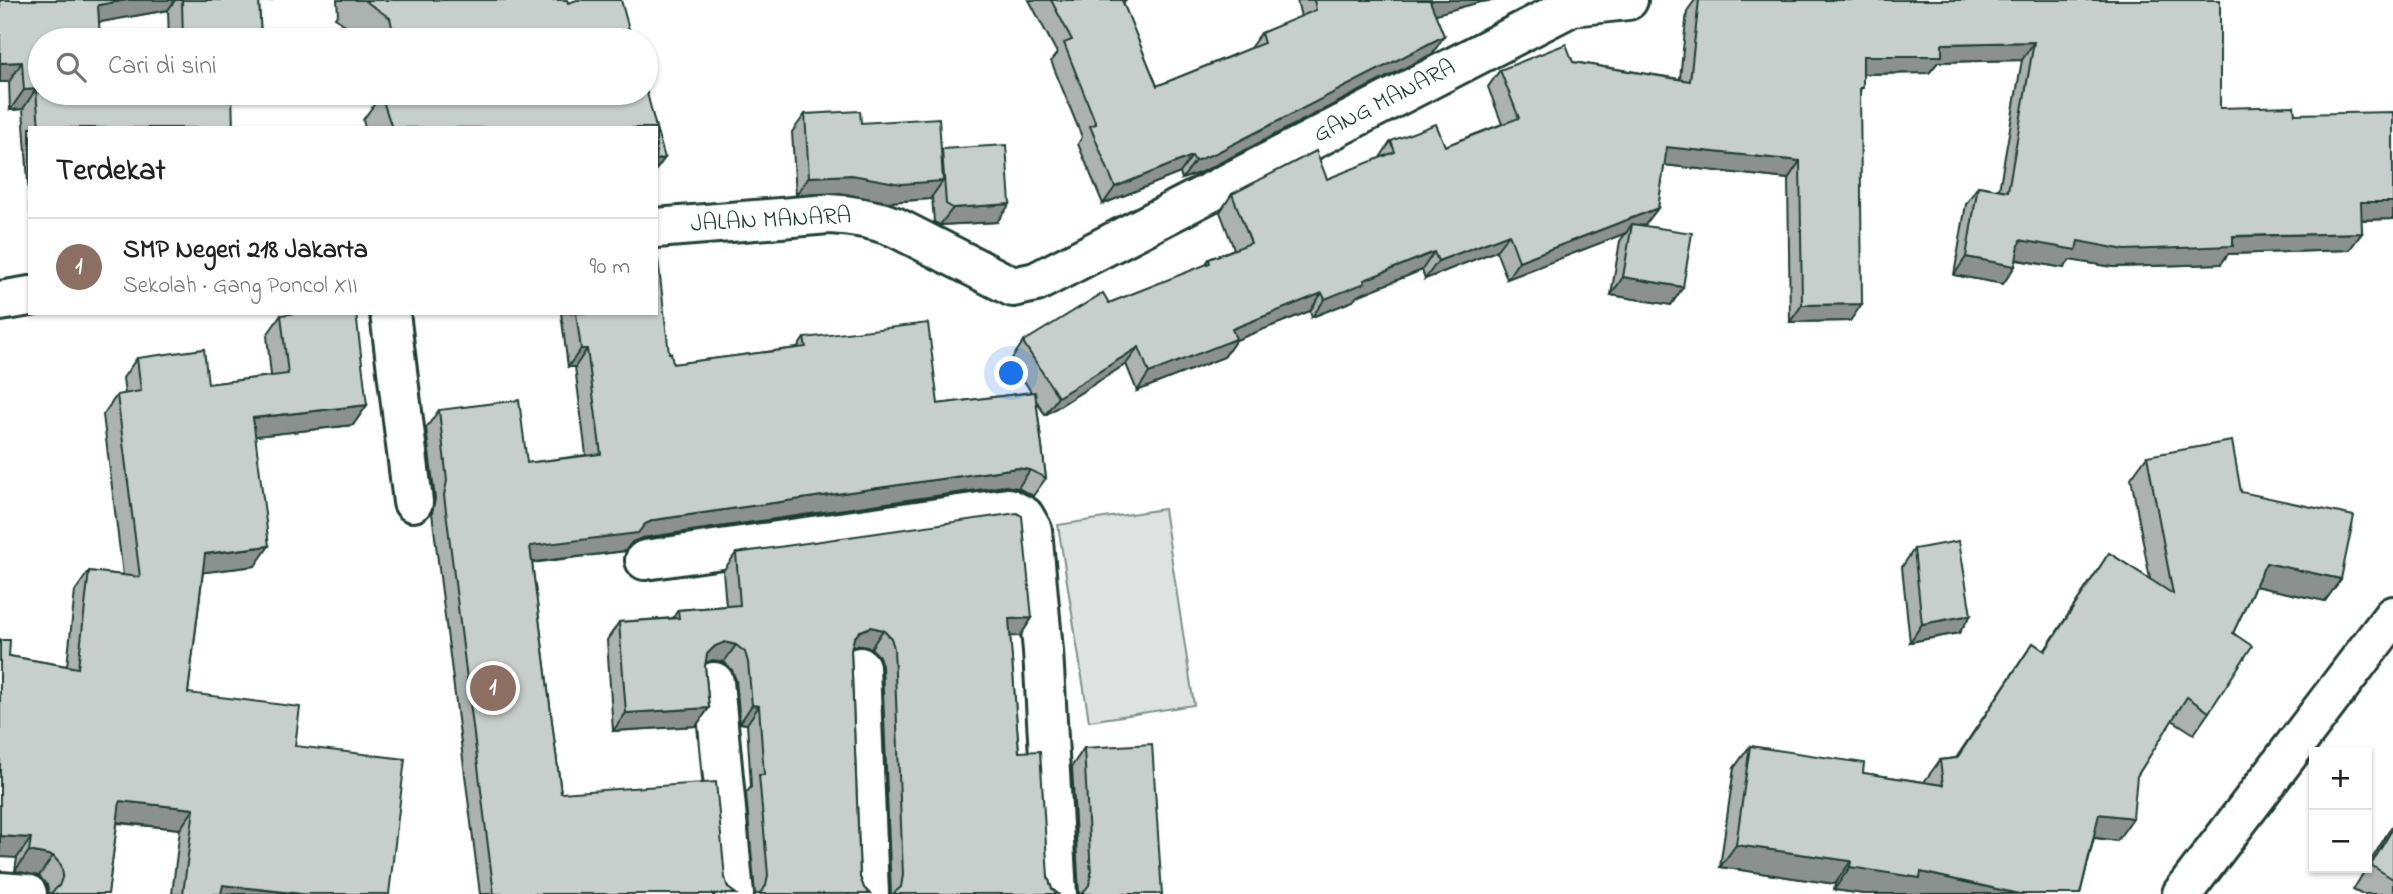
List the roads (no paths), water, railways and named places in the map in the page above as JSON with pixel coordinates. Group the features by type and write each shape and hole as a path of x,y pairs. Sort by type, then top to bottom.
{"street":[{"name":"GANG MANARA","path":"1149,224 1570,3 1628,0"},
{"name":"JALAN MANARA","path":"658,228 828,214 856,215 895,227 1013,287 1036,282 1149,224"},
{"path":"0,301 28,296"},
{"path":"390,315 413,502"},
{"path":"645,560 1008,508 1024,516 1032,530 1043,651 1057,894"},
{"path":"2182,894 2393,616"},
{"path":"860,667 869,894"},
{"path":"714,682 734,894"},
{"path":"0,892 27,894"}],"place":[{"name":"SMP Negeri 218 Jakarta","path":"493,688"}]}
